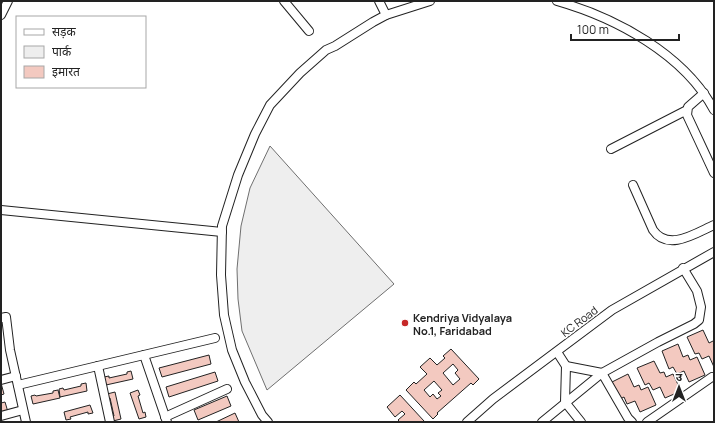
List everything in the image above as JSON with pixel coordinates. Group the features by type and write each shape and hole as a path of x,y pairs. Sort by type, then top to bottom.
{"street":[{"path":"1,15 8,1"},
{"path":"284,1 309,31"},
{"path":"381,1 386,15"},
{"path":"268,422 262,415 248,388 232,350 224,315 220,274 222,226 238,175 255,134 270,104 300,73 326,50 373,22 386,15 430,1"},
{"path":"557,1 582,8 652,44 697,84 714,110"},
{"path":"611,149 687,110 688,107 704,93"},
{"path":"687,110 689,121 714,173"},
{"path":"633,185 653,230 657,236 662,239 669,241 678,240 714,225"},
{"path":"1,210 222,232"},
{"name":"KC Road","path":"467,422 493,399 612,310 683,268 714,252"},
{"path":"542,422 602,373 699,320 702,307 697,291 683,268"},
{"path":"1,318 6,318 10,350 26,422"},
{"path":"1,380 17,381 98,366 215,338"},
{"path":"1,352 10,350"},
{"path":"557,352 566,366 565,402 581,422"},
{"path":"144,355 166,419 226,389"},
{"path":"98,366 108,422"},
{"path":"566,366 602,373 628,418 632,422"},
{"path":"647,422 712,377"},
{"path":"1,416 23,410"}],"green space":[{"path":"270,146 394,284 267,390 242,331 238,299 237,269 241,226 250,188"}],"building":[{"path":"703,330 709,343 714,342 714,367 709,356 702,359 699,353 695,354 687,337"},
{"path":"678,344 683,357 688,355 690,360 697,357 705,375 689,382 684,371 677,374 673,367 669,369 662,351"},
{"path":"451,349 479,379 473,385 471,383 437,413 438,414 433,419 406,390 414,382 416,384 427,374 420,367 430,358 437,365 445,358 443,356","holes":["453,364 458,370 455,373 460,379 453,385 443,373","434,381 442,390 438,393 441,396 437,399 433,394 430,397 424,390"]},
{"path":"209,355 211,364 162,377 159,368"},
{"path":"654,361 660,373 664,372 666,377 673,374 681,391 665,398 660,387 653,390 649,383 645,385 637,368"},
{"path":"131,371 133,379 106,385 104,377 109,376 109,378 127,374 127,372"},
{"path":"215,372 218,381 169,397 166,387"},
{"path":"628,374 634,387 639,385 641,390 648,387 656,405 640,412 635,401 627,404 624,397 620,399 612,382"},
{"path":"1,383 4,394 1,395"},
{"path":"86,383 87,391 60,397 59,389 63,388 64,390 81,386 81,384"},
{"path":"58,390 60,398 33,404 31,396 53,393 53,391"},
{"path":"138,390 140,395 138,396 143,413 145,412 146,417 139,419 130,393"},
{"path":"115,392 121,419 113,421 112,416 114,416 110,398 108,399 107,394"},
{"path":"400,395 424,421 423,422 400,422 398,420 405,414 402,411 395,417 387,407"},
{"path":"227,396 231,406 198,420 194,410"},
{"path":"5,402 8,412 1,414 1,403"},
{"path":"90,405 93,413 88,414 88,412 70,417 71,419 66,420 64,412"},
{"path":"235,413 239,422 216,422"}],"place":[{"name":"Kendriya Vidyalaya No.1, Faridabad","path":"405,323"}]}
